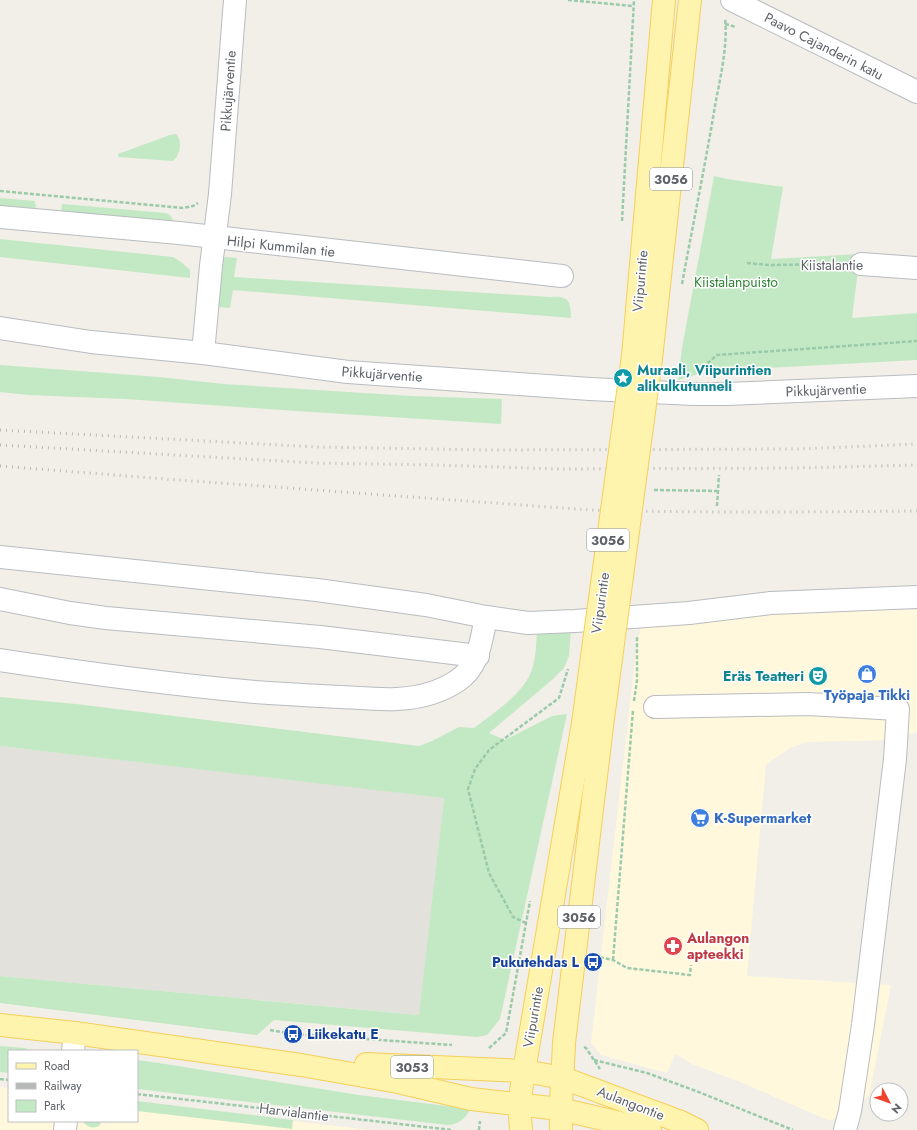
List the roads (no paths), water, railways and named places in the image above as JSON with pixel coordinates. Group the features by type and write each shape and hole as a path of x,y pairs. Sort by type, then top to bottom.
{"main road":[{"name":"Viipurintie","path":"642,357 664,0"},
{"name":"Viipurintie","path":"561,1120 564,1043 593,725 690,0"},
{"name":"Viipurintie","path":"521,1130 519,1104 524,1071 593,725"},
{"name":"3053","path":"0,1025 74,1042 301,1065 398,1082 470,1099 519,1104"},
{"name":"3053","path":"301,1065 347,1063 524,1071 563,1078"},
{"name":"Aulangontie","path":"563,1078 681,1122 698,1130"},
{"path":"519,1104 561,1120"},
{"name":"Aulangontie","path":"561,1120 650,1130"}],"street":[{"name":"Pikkujärventie","path":"235,0 220,194 210,266 203,353 348,372 590,389 694,394 917,386"},
{"name":"Paavo Cajanderin katu","path":"728,8 917,92"},
{"name":"Hilpi Kummilan tie","path":"0,217 179,233 562,276"},
{"name":"Kiistalantie","path":"861,264 917,268"},
{"path":"0,328 91,342 203,353"},
{"path":"0,557 52,561 317,590 426,605 486,617 528,623 689,613 771,603 917,598"},
{"path":"0,599 70,613 106,618 320,637 478,656"},
{"path":"0,660 81,673 190,686 285,694 397,699 424,695 448,687 467,672 478,656 486,617"},
{"path":"644,706 808,704 898,709 895,759 863,1025 850,1112 845,1130"}],"railway":[{"path":"0,430 317,447 487,450 800,449 917,444"},
{"path":"0,445 315,463 558,469 798,468 917,465"},
{"path":"0,466 590,510 713,512 917,511"}],"place":[{"name":"Muraali, Viipurintien alikulkutunneli","path":"623,378"},
{"name":"Työpaja Tikki","path":"867,674"},
{"name":"Eräs Teatteri","path":"818,676"},
{"name":"K-Supermarket","path":"700,818"},
{"name":"Aulangon apteekki","path":"673,946"},
{"name":"Pukutehdas L","path":"593,962"},
{"name":"Liikekatu E","path":"293,1034"}],"park label":[{"name":"Kiistalanpuisto","path":"736,282"}]}
